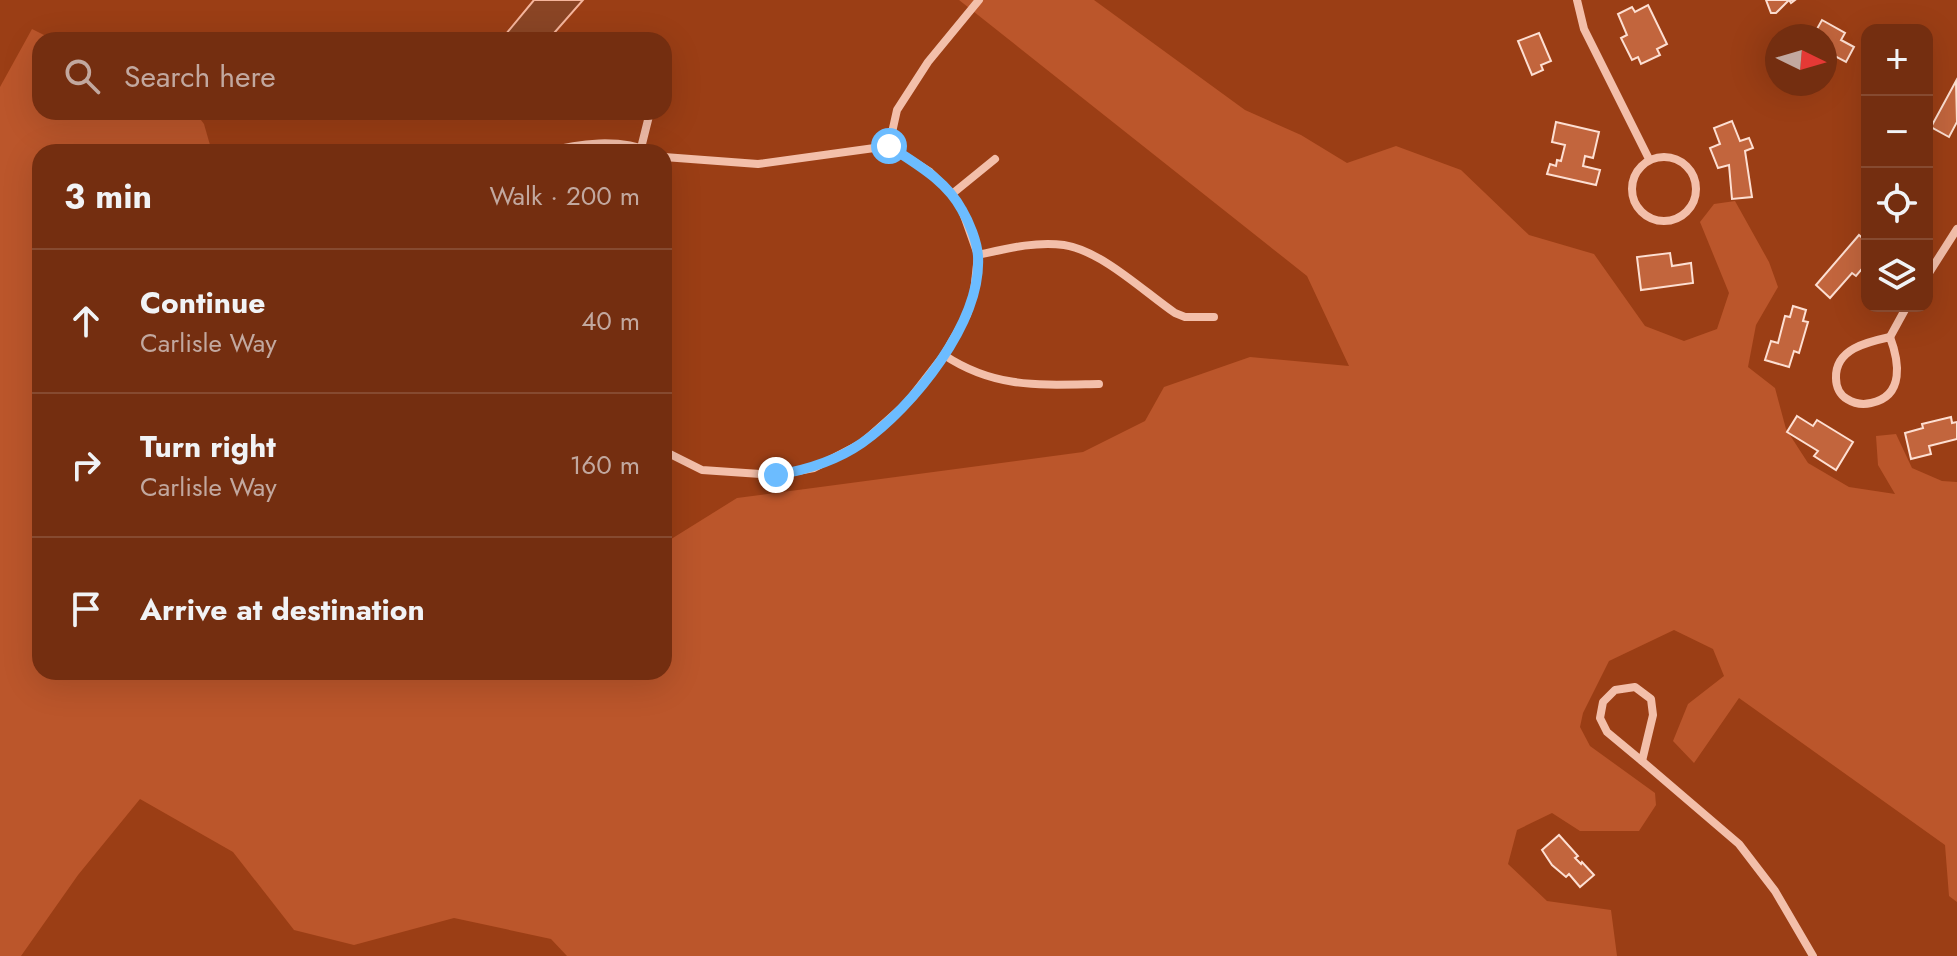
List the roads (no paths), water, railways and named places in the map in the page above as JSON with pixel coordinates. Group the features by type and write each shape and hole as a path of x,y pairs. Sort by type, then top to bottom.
{"street":[{"path":"889,146 897,110 928,62 979,0"},
{"path":"1577,0 1584,29 1649,159"},
{"path":"642,144 648,120"},
{"path":"672,158 758,164 889,146 930,172 952,194 966,219 978,255 974,292 967,315 944,355 906,404 862,443 814,468 776,475 702,470 672,455"},
{"path":"1671,157 1682,161 1690,169 1697,190 1688,211 1680,217 1660,221 1642,212 1635,204 1632,184 1641,165 1649,159 1671,157"},
{"path":"952,194 995,159"},
{"path":"1933,267 1957,229"},
{"path":"978,255 1024,245 1070,246 1100,260 1175,313 1185,317 1214,317"},
{"path":"1890,337 1870,341 1852,349 1842,358 1836,371 1836,386 1845,398 1862,405 1880,401 1892,391 1898,364 1890,337 1904,312"},
{"path":"944,355 974,373 1006,382 1028,385 1099,384"},
{"path":"1642,761 1653,715 1651,699 1635,687 1615,690 1603,702 1600,718 1607,732 1739,844 1775,891 1813,956"}]}
